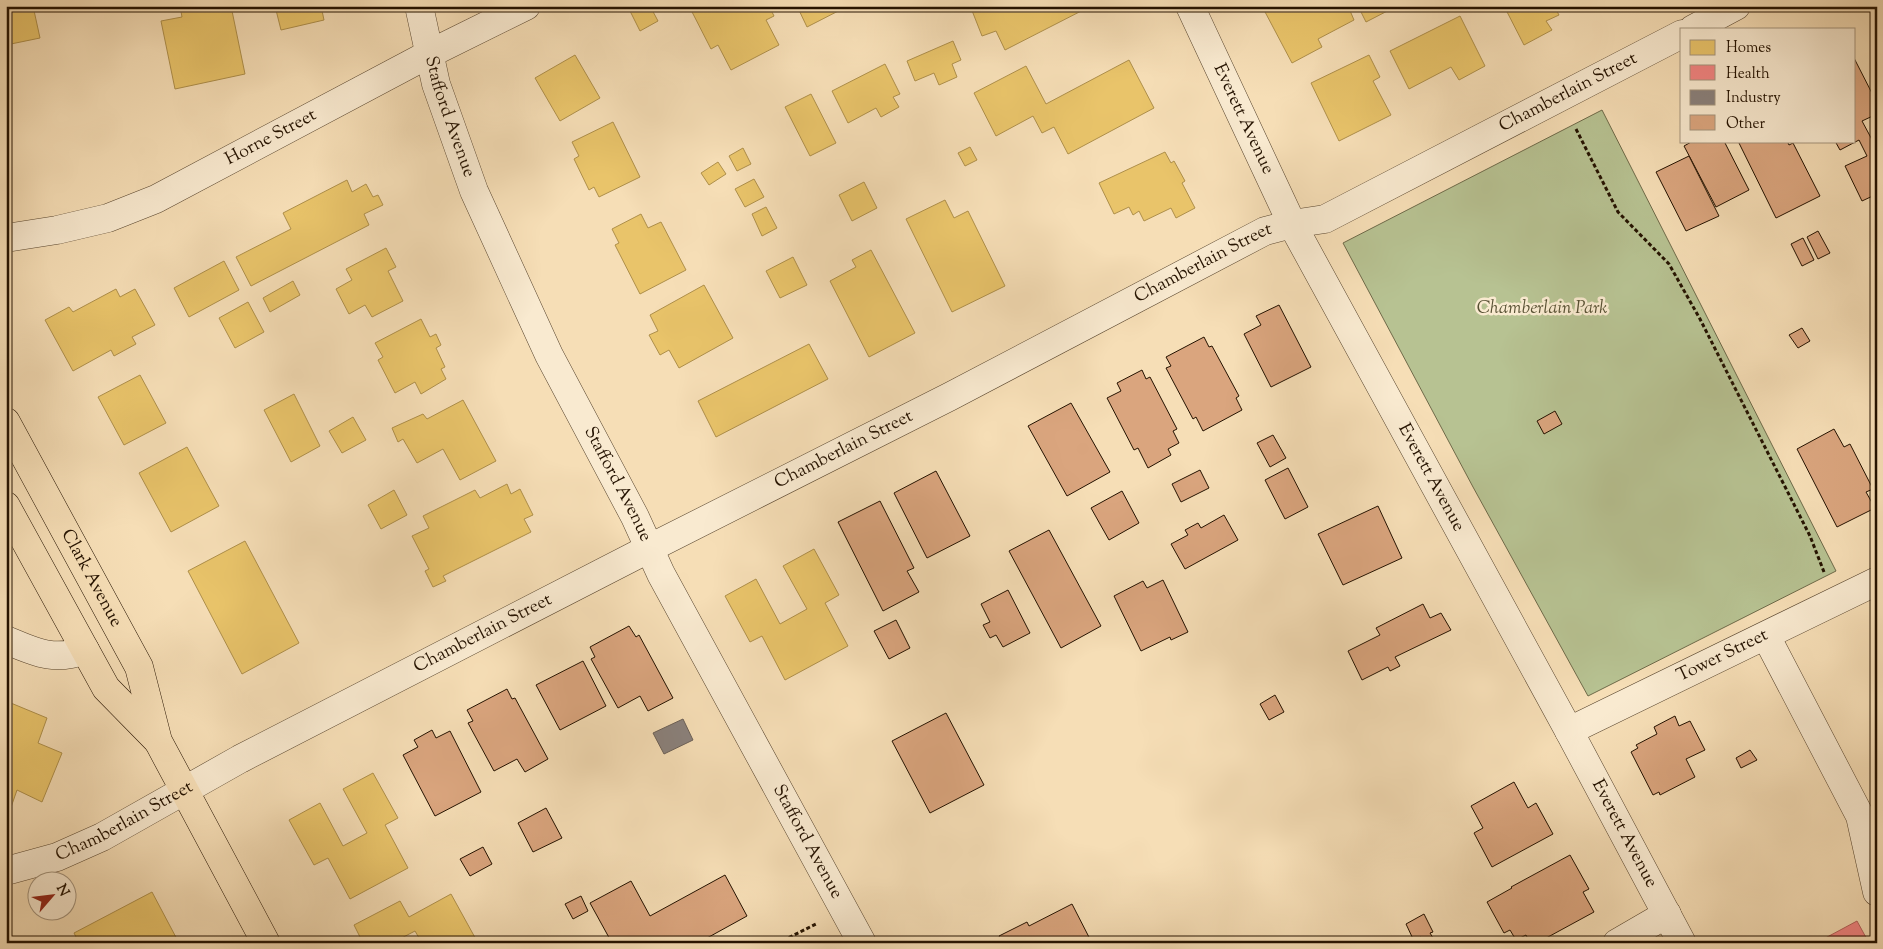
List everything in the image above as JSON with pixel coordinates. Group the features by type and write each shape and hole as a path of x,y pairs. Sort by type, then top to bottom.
{"main road":[{"name":"Clark Avenue","path":"6,422 139,667 158,741 266,943"},
{"name":"Clark Avenue","path":"6,506 106,688 158,741"}],"street":[{"name":"Stafford Avenue","path":"419,6 436,84 474,191 549,355 650,548 661,574 862,943"},
{"name":"Horne Street","path":"6,238 57,230 108,218 156,199 430,54 526,6"},
{"name":"Everett Avenue","path":"1190,6 1292,224 1569,730 1682,943"},
{"path":"1695,28 1736,6"},
{"name":"Chamberlain Street","path":"6,871 57,857 102,837 240,759 949,397 1264,231 1325,219 1680,35"},
{"name":"Tower Street","path":"1569,730 1877,581"},
{"path":"1766,636 1860,816 1877,892"},
{"path":"6,640 48,656 72,655 85,650"},
{"path":"1617,943 1666,914"}],"path":[{"path":"1576,129 1618,212 1669,264 1700,318 1810,536 1825,572"},
{"path":"751,943 780,942 843,910"}],"green space":[{"name":"Chamberlain Park","path":"1602,110 1836,571 1588,696 1473,487 1343,243"}],"building: Homes":[{"path":"6,6 33,6 40,38 6,45"},
{"path":"180,6 231,6 245,74 175,89 161,21 182,17"},
{"path":"275,6 321,6 324,20 281,30"},
{"path":"640,6 650,6 658,21 640,31 630,11"},
{"path":"689,6 769,6 774,16 766,20 779,45 731,70 718,45 711,49"},
{"path":"797,6 848,6 807,27"},
{"path":"975,6 1091,6 1005,50 996,31 982,36 971,8"},
{"path":"1273,6 1348,6 1354,20 1318,39 1322,47 1292,63 1264,10"},
{"path":"1358,6 1397,6 1366,22"},
{"path":"1504,6 1554,6 1559,15 1546,21 1552,30 1524,45"},
{"path":"1460,16 1485,66 1459,80 1451,67 1409,89 1390,51"},
{"path":"953,41 961,60 952,64 957,77 939,85 934,73 915,81 907,61"},
{"path":"575,55 600,98 560,121 535,78"},
{"path":"1369,55 1380,77 1373,81 1391,115 1339,141 1311,83"},
{"path":"1129,60 1154,108 1068,154 1054,127 1042,133 1033,116 996,136 974,93 1026,66 1046,104"},
{"path":"885,64 900,94 893,97 899,107 881,117 876,108 848,123 832,91"},
{"path":"811,94 836,143 810,156 785,107"},
{"path":"613,122 640,177 599,197 594,187 589,190 574,159 579,156 572,142"},
{"path":"970,147 977,160 965,166 958,153"},
{"path":"743,148 751,164 737,171 729,156"},
{"path":"1165,152 1171,163 1174,161 1185,181 1182,183 1195,208 1176,218 1171,208 1144,221 1139,211 1133,215 1129,207 1114,214 1099,183"},
{"path":"718,162 726,174 709,185 701,173"},
{"path":"754,179 764,197 745,207 735,189"},
{"path":"347,180 352,192 366,184 373,197 378,195 383,205 364,214 369,225 251,286 236,257 291,229 283,213"},
{"path":"864,182 877,208 852,221 839,195"},
{"path":"945,200 954,218 968,211 1005,286 952,312 906,219"},
{"path":"766,207 777,228 762,236 752,214"},
{"path":"641,214 648,228 661,222 686,270 640,294 615,245 619,243 612,229"},
{"path":"386,248 396,267 388,271 403,301 372,317 365,305 349,314 336,289 352,280 346,269"},
{"path":"871,250 915,333 869,357 830,281 856,267 852,260"},
{"path":"793,257 807,285 780,298 766,271"},
{"path":"224,261 239,290 189,317 174,288"},
{"path":"293,281 300,295 270,312 263,298"},
{"path":"704,285 733,338 679,368 669,350 660,355 649,335 658,331 650,315"},
{"path":"116,289 120,297 135,289 155,325 132,337 136,344 114,356 111,350 73,371 45,320 69,307 73,312"},
{"path":"248,302 264,332 235,348 219,318"},
{"path":"421,319 430,337 436,334 441,345 436,348 445,367 441,369 446,379 421,394 415,382 395,393 378,360 383,357 375,343"},
{"path":"809,344 828,379 716,437 698,401"},
{"path":"140,375 166,423 124,445 98,397"},
{"path":"294,394 320,446 291,462 264,410"},
{"path":"463,400 496,461 460,480 443,449 417,463 403,439 398,442 392,428 423,414 427,419"},
{"path":"353,417 366,440 342,453 329,431"},
{"path":"187,447 219,506 171,532 139,473"},
{"path":"507,484 511,494 520,489 533,515 524,519 531,532 443,576 446,581 433,587 425,571 429,569 412,536 429,528 423,516 475,490 480,498"},
{"path":"394,490 407,515 381,529 368,505"},
{"path":"245,541 299,643 242,674 188,571"},
{"path":"814,549 839,595 825,603 848,646 785,680 762,636 750,642 725,596 756,579 780,624 807,609 783,566"},
{"path":"6,701 47,718 38,743 62,753 42,802 17,790 9,813 6,812"},
{"path":"373,773 398,818 385,825 408,868 350,899 328,858 314,865 289,820 320,803 343,846 367,833 343,789"},
{"path":"152,892 179,943 79,943 74,933"},
{"path":"451,894 478,943 422,943 415,931 392,943 363,943 354,925 400,901 409,917"}],"building: Health":[{"path":"1857,921 1869,943 1816,943"}],"building: Industry":[{"path":"683,719 693,740 664,754 653,733"}],"building: Other":[{"path":"1856,62 1877,103 1877,114 1862,121 1877,149 1877,194 1862,201 1845,166 1867,156 1859,140 1856,142"},
{"path":"1691,142 1725,142 1749,190 1716,207 1684,146"},
{"path":"1738,142 1788,142 1789,145 1793,143 1820,196 1776,218"},
{"path":"1836,142 1855,142 1840,150"},
{"path":"1689,156 1719,216 1686,231 1656,172"},
{"path":"1818,231 1830,253 1818,259 1807,237"},
{"path":"1803,238 1814,260 1802,266 1791,244"},
{"path":"1279,305 1311,367 1271,387 1244,334 1261,325 1256,316"},
{"path":"1802,328 1810,341 1798,348 1789,335"},
{"path":"1204,337 1209,347 1212,346 1239,396 1236,398 1242,410 1203,431 1196,417 1193,419 1166,368 1171,366 1166,357"},
{"path":"1142,370 1146,379 1150,377 1177,429 1173,431 1179,443 1168,449 1171,455 1148,468 1138,448 1134,450 1107,398 1121,391 1117,383"},
{"path":"1071,403 1110,472 1067,496 1028,426"},
{"path":"1555,411 1562,424 1544,434 1537,421"},
{"path":"1834,429 1844,447 1850,444 1873,489 1866,492 1875,508 1837,527 1797,449"},
{"path":"1273,435 1286,458 1270,467 1257,443"},
{"path":"1288,468 1308,507 1285,519 1265,480"},
{"path":"1200,470 1209,488 1181,502 1172,484"},
{"path":"936,471 970,536 927,558 894,493"},
{"path":"1122,491 1139,523 1109,540 1091,508"},
{"path":"880,501 914,568 907,571 919,592 883,611 838,522"},
{"path":"1378,506 1402,558 1343,585 1318,534"},
{"path":"1224,515 1238,540 1185,569 1171,544 1188,535 1185,530 1198,523 1201,528"},
{"path":"1049,530 1101,626 1061,648 1009,551"},
{"path":"1163,580 1188,632 1171,640 1170,637 1141,651 1114,596 1143,581 1147,588"},
{"path":"1008,590 1030,633 1003,647 996,635 990,638 983,625 990,622 981,604"},
{"path":"1423,604 1430,618 1441,613 1451,630 1395,657 1400,666 1390,671 1388,667 1362,680 1348,651 1380,635 1376,628"},
{"path":"896,620 910,648 889,659 874,631"},
{"path":"629,626 636,637 639,635 673,698 648,711 640,696 618,708 591,659 595,657 590,647"},
{"path":"583,661 606,706 560,730 536,685"},
{"path":"507,689 512,699 515,698 548,759 525,772 517,759 494,771 468,723 473,721 467,710"},
{"path":"1275,695 1284,712 1269,720 1260,704"},
{"path":"946,713 984,785 930,813 892,741"},
{"path":"1675,716 1679,726 1690,721 1705,750 1686,759 1695,777 1660,795 1659,792 1653,795 1631,752 1638,748 1636,745 1657,734 1654,727"},
{"path":"432,730 436,738 450,731 481,792 435,816 403,755 418,747 414,740"},
{"path":"1750,750 1757,760 1741,768 1736,758"},
{"path":"1514,782 1528,808 1536,803 1553,834 1492,867 1474,833 1483,828 1471,806"},
{"path":"546,808 562,838 533,852 518,823"},
{"path":"483,847 492,864 470,876 460,859"},
{"path":"1570,855 1589,889 1583,892 1594,912 1537,943 1530,943 1526,935 1516,940 1510,930 1504,933 1487,902"},
{"path":"725,875 747,916 698,943 612,943 590,903 631,881 650,916"},
{"path":"581,896 588,911 573,919 565,904"},
{"path":"1072,904 1092,943 999,943 1002,941 999,936 1027,922 1029,926"},
{"path":"1424,914 1433,932 1430,933 1436,943 1424,943 1421,937 1414,941 1406,924"}]}
